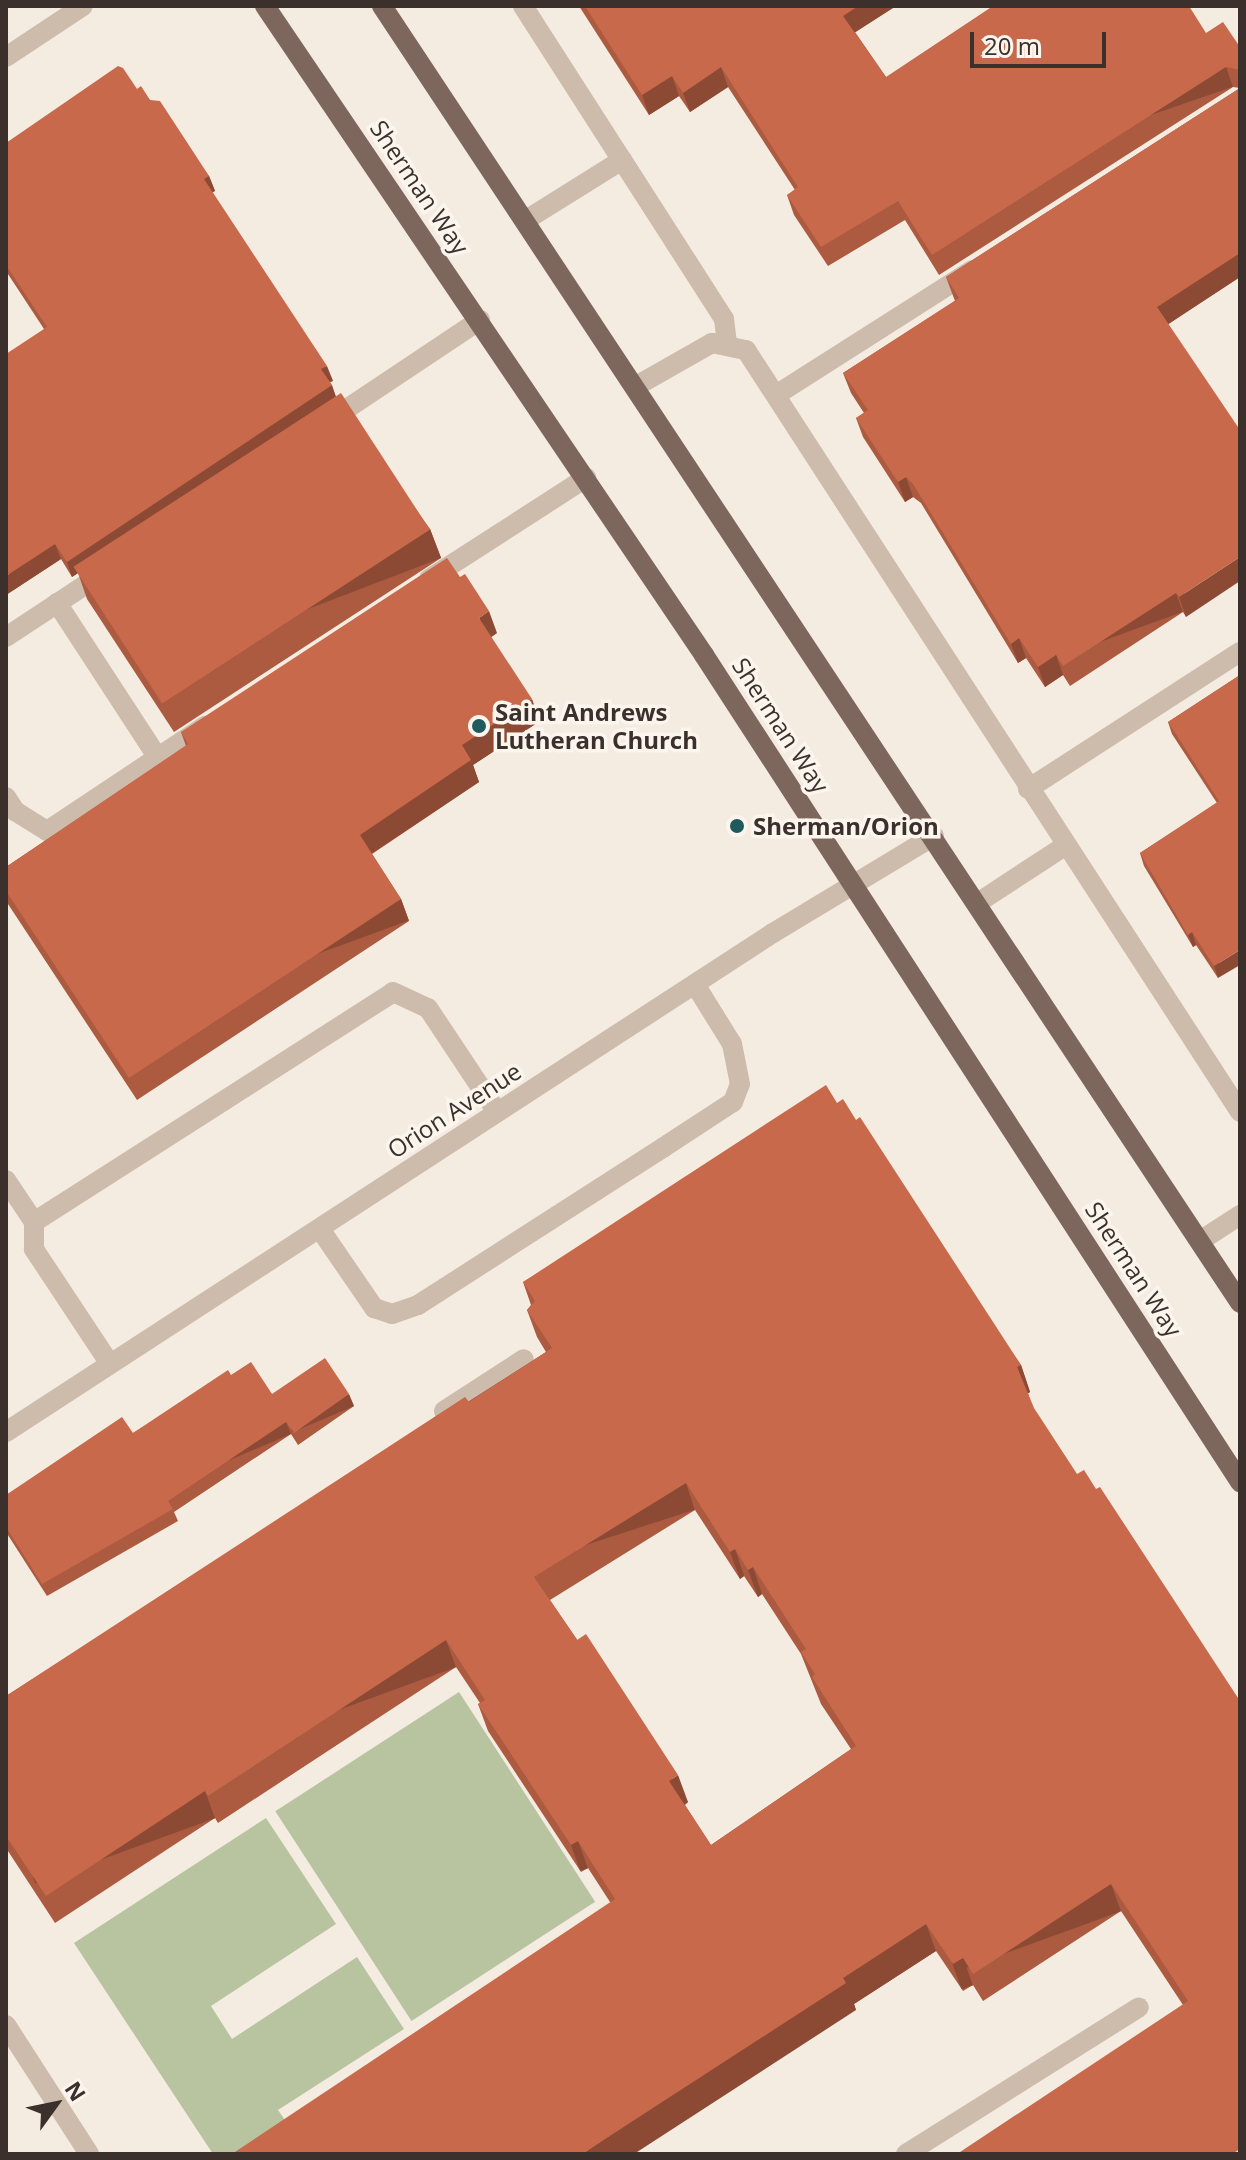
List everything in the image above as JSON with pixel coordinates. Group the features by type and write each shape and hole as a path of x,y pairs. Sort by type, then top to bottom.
{"main road":[{"name":"Sherman Way","path":"265,6 480,320 855,885 1240,1482"},
{"path":"382,6 638,385 1240,1303"}],"street":[{"path":"6,57 83,6"},
{"path":"523,6 724,319 727,342"},
{"path":"526,220 622,160"},
{"path":"776,395 987,261"},
{"path":"313,432 480,320"},
{"path":"638,385 690,353 727,342 746,350 1028,789 1232,1083 1240,1112"},
{"path":"408,593 586,478"},
{"path":"6,637 129,555"},
{"path":"57,603 158,758"},
{"path":"1028,789 1240,652"},
{"path":"6,797 15,811 47,831 224,713"},
{"name":"Orion Avenue","path":"6,1432 696,986 773,933 934,836"},
{"path":"979,902 1066,845"},
{"path":"320,1229 374,1308 392,1314 418,1305 687,1132 733,1102 740,1084 732,1044 696,986"},
{"path":"34,1222 393,992 428,1008 497,1112"},
{"path":"6,1180 34,1222 34,1249 110,1364"},
{"path":"1200,1241 1240,1215"},
{"path":"431,1420 524,1359"},
{"path":"906,2154 1139,2007"},
{"path":"6,2025 89,2154"}],"green space":[{"path":"459,1692 595,1902 411,2021 275,1811"},
{"path":"266,1818 336,1924 211,2006 232,2039 357,1957 404,2029 278,2110 289,2126 247,2154 213,2154 74,1943"}],"building":[{"path":"585,6 858,6 843,16 886,77 993,6 1189,6 1206,33 1223,22 1240,47 1240,70 1226,67 932,255 898,201 821,247 787,195 798,187 721,67 683,93 672,76 642,95"},
{"path":"118,66 123,68 137,89 141,86 150,100 160,101 209,176 204,179 327,366 321,369 332,385 67,562 55,544 6,576 6,354 47,327 6,265 6,143"},
{"path":"1240,88 1240,253 1157,307 1238,427 1240,425 1240,557 1179,597 1176,593 1063,666 1056,655 1038,667 1019,638 1011,644 913,484 906,477 898,482 856,418 868,410 843,373 959,298 946,277"},
{"path":"341,393 430,530 162,703 73,567"},
{"path":"447,558 460,577 465,574 489,611 479,618 532,699 462,745 471,760 360,835 401,899 129,1078 6,891 6,867 188,744 181,732"},
{"path":"1240,675 1240,950 1214,966 1192,932 1188,935 1140,853 1219,801 1168,722"},
{"path":"826,1085 837,1103 843,1099 856,1120 860,1117 1021,1365 1017,1367 1034,1408 1077,1474 1084,1470 1096,1489 1100,1487 1240,1701 1240,2149 1232,2154 957,2154 1188,2001 1111,1884 973,1974 963,1958 953,1964 926,1924 843,1978 846,1983 582,2154 232,2154 615,1899 578,1841 571,1845 478,1704 485,1700 446,1640 208,1796 205,1791 46,1896 6,1836 6,1696 465,1397 469,1402 552,1348 527,1310 535,1301 523,1282","holes":["686,1483 730,1552 735,1549 748,1570 753,1567 806,1649 801,1652 815,1674 812,1677 856,1746 711,1845 669,1781 678,1775 586,1634 577,1640 534,1577"]},
{"path":"325,1358 349,1394 294,1433 286,1422 168,1501 173,1509 42,1584 6,1527 6,1495 122,1417 133,1433 228,1370 231,1375 251,1362 272,1394"}],"place":[{"name":"Saint Andrews Lutheran Church","path":"479,726"},
{"name":"Sherman/Orion","path":"737,826"}]}
